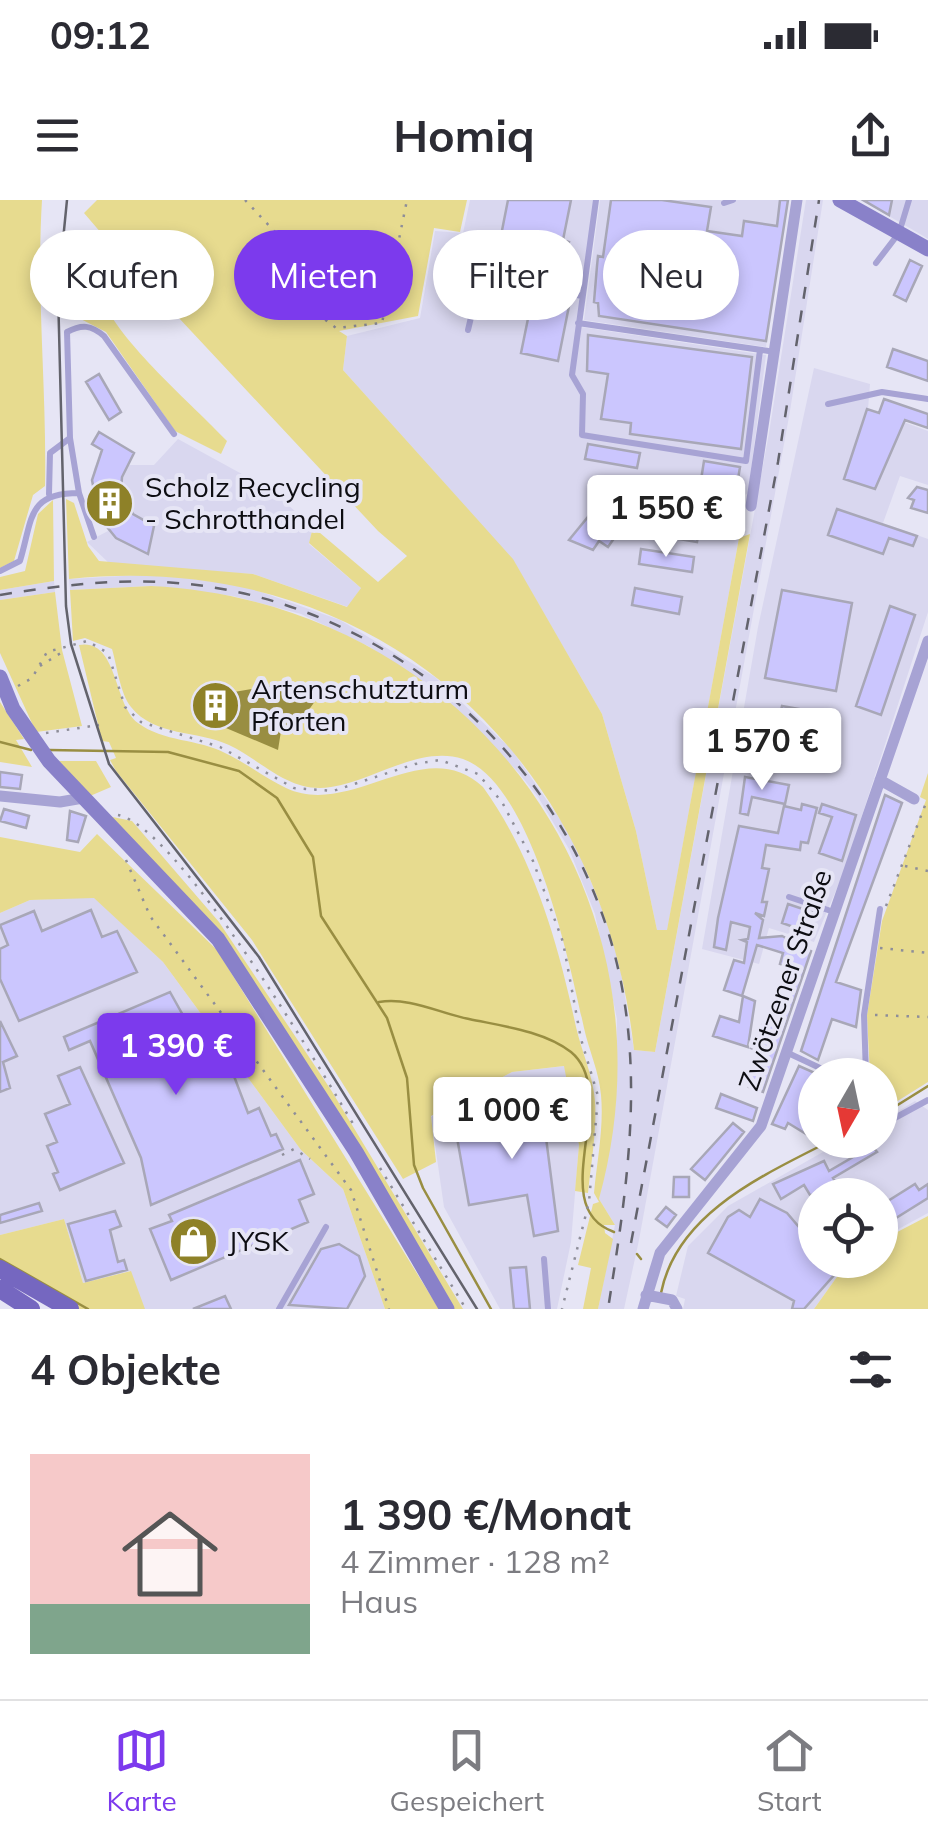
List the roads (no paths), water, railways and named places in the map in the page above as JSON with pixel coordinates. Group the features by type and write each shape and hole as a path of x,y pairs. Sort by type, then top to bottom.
{"main road":[{"path":"840,200 928,249"},
{"path":"2,684 49,761 218,939 356,1152 447,1309"},
{"path":"0,1269 70,1309"},
{"path":"0,1289 31,1309"}],"street":[{"path":"751,506 797,200"},
{"name":"Zwötzener Straße","path":"644,1309 654,1265 668,1240 761,1126 928,641"},
{"path":"880,780 920,801"},
{"path":"0,796 60,802 83,798"},
{"path":"650,1296 672,1304"}],"lane":[{"path":"583,289 596,200"},
{"path":"724,203 733,200"},
{"path":"876,263 899,233 909,200"},
{"path":"468,330 470,320"},
{"path":"578,320 572,376 583,394 582,435 677,451 746,460 760,350"},
{"path":"578,323 777,352"},
{"path":"94,536 78,493 70,438 66,332 78,326 93,326 104,336 174,434"},
{"path":"828,404 882,392 928,398"},
{"path":"49,494 50,453 70,438"},
{"path":"0,571 20,561 38,502 49,494 78,493"},
{"path":"789,897 836,912"},
{"path":"865,1058 864,1015 880,910"},
{"path":"788,1053 799,1058"},
{"path":"898,1116 928,1100"},
{"path":"280,1309 326,1227"},
{"path":"544,1258 548,1309"}],"waterway":[{"path":"0,742 31,750"},
{"path":"49,750 168,752 239,771 277,798 313,857 321,916 387,1018 407,1078 414,1165 491,1309"},
{"path":"379,1002 413,1004 522,1030 571,1052 585,1071 589,1094 584,1199 594,1219 614,1232"},
{"path":"898,1105 928,1086"},
{"path":"661,1293 670,1265 705,1218 753,1182 798,1158"},
{"path":"637,1254 641,1259"},
{"path":"0,1259 88,1309"}],"tram line":[{"path":"67,200 58,291 66,606 71,644 109,764 259,957 477,1309"}],"railway":[{"path":"631,1243 778,462 819,200"},
{"path":"0,595 76,585 153,582 204,586 282,604 354,634 421,674 481,725 532,784 574,850 605,922 624,999 631,1116 625,1194 608,1309"}],"place":[{"name":"Scholz Recycling - Schrotthandel","path":"110,503"},
{"name":"Artenschutzturm Pforten","path":"216,705"},
{"name":"JYSK","path":"193,1241"}]}
